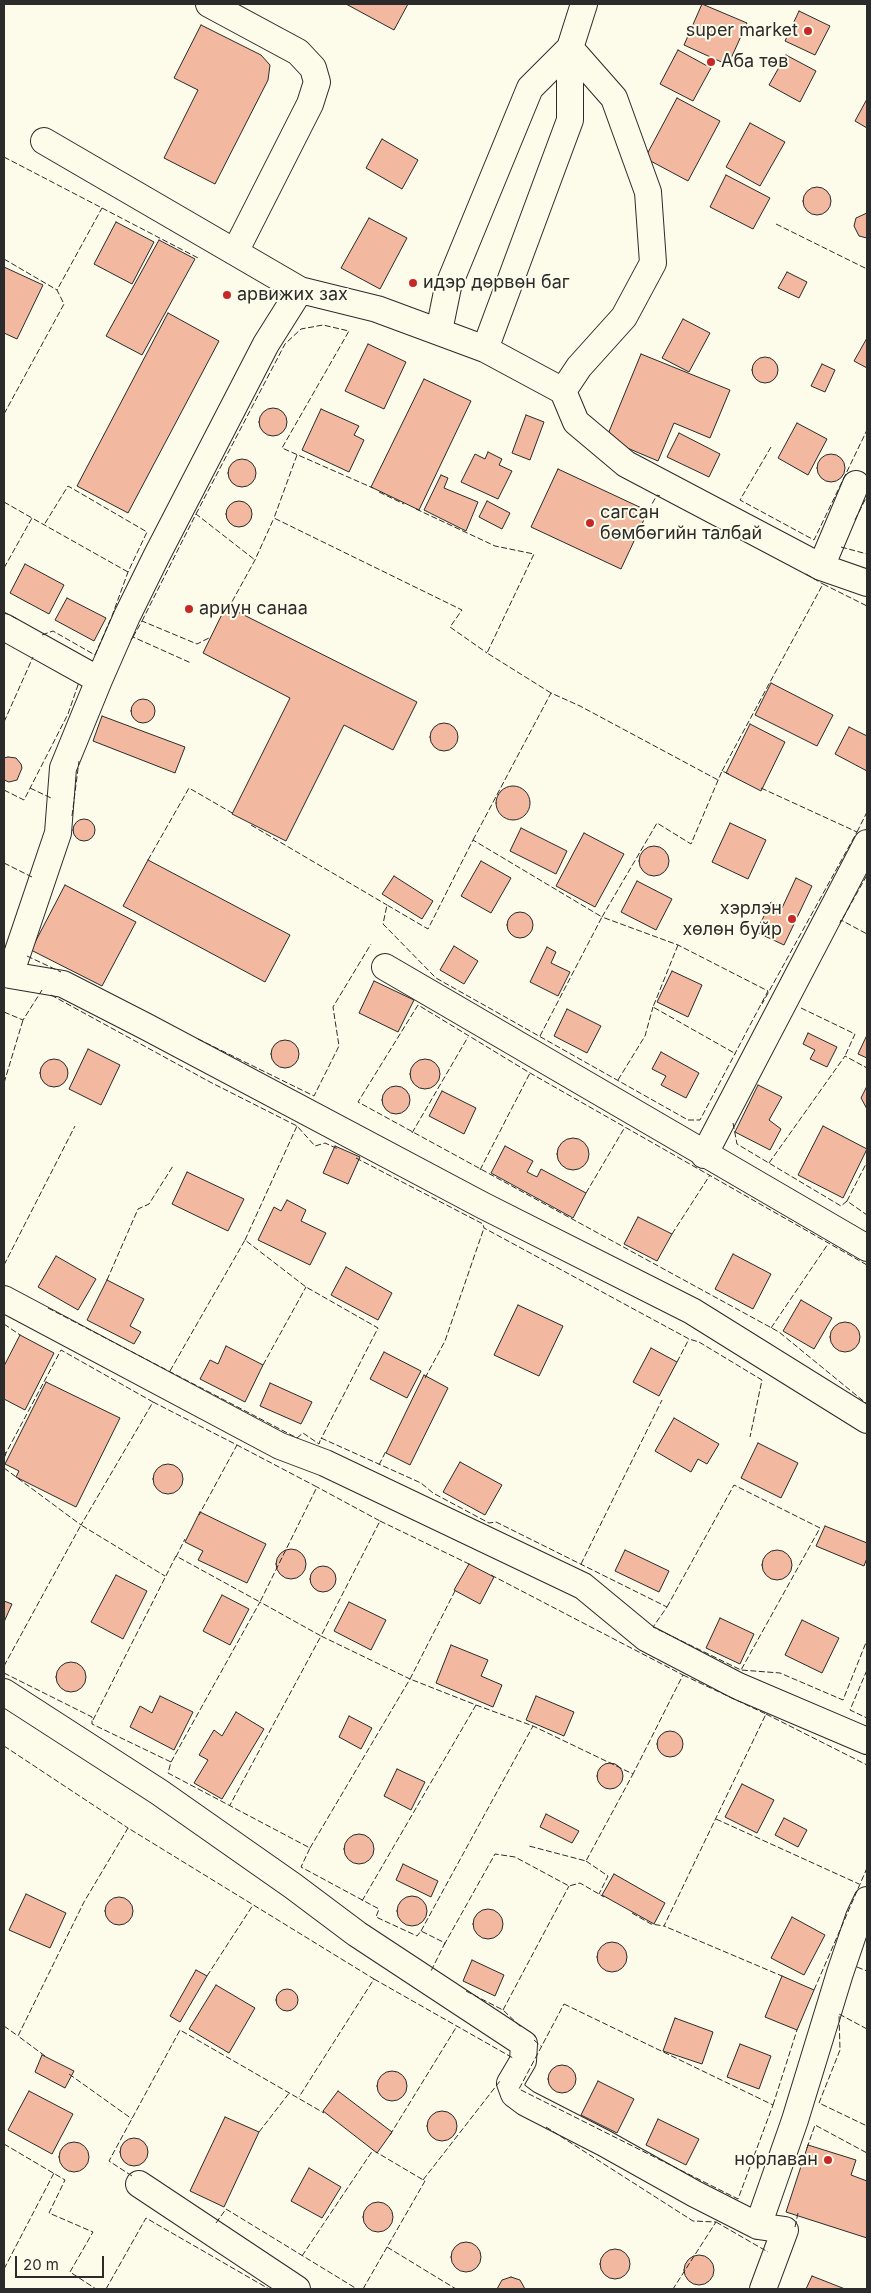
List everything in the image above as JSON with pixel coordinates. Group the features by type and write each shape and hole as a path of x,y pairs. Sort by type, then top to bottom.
{"street":[{"path":"210,4 298,52 313,68 318,82 310,104 234,252"},
{"path":"485,349 570,120 570,48 584,4"},
{"path":"439,331 448,287 530,88 570,48"},
{"path":"563,391 579,367 624,317 653,263 648,192 614,98 570,48"},
{"path":"44,141 300,290 377,309 485,349 563,391 576,422 626,464 821,567 867,583"},
{"path":"300,290 266,344 157,555 99,680 63,768 58,833 7,973 63,984 145,1026 482,1205 692,1311 867,1420"},
{"path":"821,567 856,484"},
{"path":"4,627 99,680"},
{"path":"704,1155 867,843"},
{"path":"385,968 867,1248"},
{"path":"4,1299 280,1446 325,1463 583,1586 646,1638 738,1686 867,1741"},
{"path":"4,1692 159,1792 293,1886 357,1934 524,2044 522,2061 510,2083 514,2094 526,2103 758,2226 785,2230 763,2289"},
{"path":"758,2226 794,2120 840,1972 859,1917 867,1900"},
{"path":"139,2184 297,2289"}],"building":[{"path":"346,4 408,4 394,30"},
{"path":"702,4 747,23 728,65 684,45"},
{"path":"799,11 830,26 815,55 785,41"},
{"path":"201,25 261,55 270,65 268,80 215,184 164,158 198,90 174,78"},
{"path":"678,50 711,68 693,101 660,84"},
{"path":"786,55 816,71 800,102 769,85"},
{"path":"677,98 720,121 688,181 645,158"},
{"path":"867,99 867,128 855,121"},
{"path":"750,123 785,142 760,186 726,167"},
{"path":"382,139 418,160 402,189 366,168"},
{"path":"726,175 770,198 753,229 710,207"},
{"path":"817,187 827,191 831,201 827,211 817,215 807,211 803,201 807,191"},
{"path":"867,213 867,238 859,236 854,226 856,218"},
{"path":"369,218 407,238 380,289 341,268"},
{"path":"116,222 154,242 132,284 94,264"},
{"path":"159,240 195,259 142,355 106,336"},
{"path":"4,267 43,285 17,339 4,333"},
{"path":"787,272 807,282 799,298 778,288"},
{"path":"168,313 219,341 128,513 77,486"},
{"path":"683,319 710,333 689,372 662,358"},
{"path":"867,338 867,368 854,361"},
{"path":"368,344 406,362 384,409 345,391"},
{"path":"641,354 730,390 710,438 674,423 658,461 606,439"},
{"path":"765,357 774,361 778,370 774,379 765,383 756,379 752,370 756,361"},
{"path":"822,364 835,370 825,392 811,386"},
{"path":"424,379 471,401 419,510 371,487"},
{"path":"273,408 283,412 287,422 283,432 273,436 263,432 259,422 263,412"},
{"path":"321,409 359,426 354,435 364,440 349,472 302,450"},
{"path":"526,415 544,422 530,460 512,453"},
{"path":"797,423 827,439 808,475 778,458"},
{"path":"679,433 720,454 709,477 667,457"},
{"path":"488,452 502,459 499,465 512,471 498,499 461,482 475,454 485,459"},
{"path":"831,454 841,458 845,468 841,478 831,482 821,478 817,468 821,458"},
{"path":"242,459 252,463 256,473 252,483 242,487 232,483 228,473 232,463"},
{"path":"558,469 648,511 621,569 531,527"},
{"path":"441,475 448,478 444,488 478,502 466,531 424,510"},
{"path":"239,501 248,505 252,514 248,523 239,527 230,523 226,514 230,505"},
{"path":"487,501 510,513 502,529 479,517"},
{"path":"25,564 64,585 49,614 10,593"},
{"path":"67,598 106,618 94,641 55,620"},
{"path":"226,606 417,702 393,750 344,725 286,841 232,814 290,698 203,653"},
{"path":"771,683 833,715 817,746 755,715"},
{"path":"143,699 152,702 155,711 152,720 143,723 134,720 131,711 134,702"},
{"path":"102,716 185,747 175,773 93,741"},
{"path":"444,723 454,727 458,737 454,747 444,751 434,747 430,737 434,727"},
{"path":"750,724 785,742 761,791 726,773"},
{"path":"849,727 867,736 867,771 835,754"},
{"path":"4,758 16,758 22,768 17,780 9,782 4,780"},
{"path":"513,786 525,791 530,803 525,815 513,820 501,815 496,803 501,791"},
{"path":"84,819 92,822 95,830 92,838 84,841 76,838 73,830 76,822"},
{"path":"730,823 766,840 748,879 712,862"},
{"path":"521,828 567,851 556,874 510,851"},
{"path":"584,833 624,854 595,907 556,886"},
{"path":"654,846 664,851 669,861 664,871 654,876 644,871 639,861 644,851"},
{"path":"148,860 290,935 265,982 123,906"},
{"path":"481,861 511,878 491,913 461,896"},
{"path":"394,876 433,901 422,919 382,894"},
{"path":"796,878 812,886 784,945 756,932 771,902 782,908"},
{"path":"637,881 672,899 656,930 621,912"},
{"path":"65,885 136,922 102,986 31,950"},
{"path":"520,912 529,916 533,925 529,934 520,938 511,934 507,925 511,916"},
{"path":"454,946 478,961 464,984 440,970"},
{"path":"547,947 556,952 551,963 570,972 558,996 530,982"},
{"path":"672,971 702,985 688,1017 657,1002"},
{"path":"374,981 414,1000 398,1032 359,1013"},
{"path":"567,1009 601,1026 587,1053 554,1036"},
{"path":"808,1033 837,1047 827,1067 810,1059 815,1050 803,1044"},
{"path":"867,1035 867,1058 858,1054"},
{"path":"285,1040 295,1044 299,1054 295,1064 285,1068 275,1064 271,1054 275,1044"},
{"path":"88,1049 120,1065 101,1105 69,1089"},
{"path":"661,1052 699,1073 686,1098 661,1085 666,1076 652,1069"},
{"path":"54,1059 64,1063 68,1073 64,1083 54,1087 44,1083 40,1073 44,1063"},
{"path":"425,1059 435,1064 440,1074 435,1084 425,1089 415,1084 410,1074 415,1064"},
{"path":"758,1085 782,1097 769,1120 781,1129 770,1150 735,1132"},
{"path":"396,1086 406,1090 410,1100 406,1110 396,1114 386,1110 382,1100 386,1090"},
{"path":"867,1086 867,1109 861,1098"},
{"path":"442,1091 476,1108 464,1134 429,1116"},
{"path":"823,1126 867,1149 843,1198 798,1175"},
{"path":"573,1138 584,1143 589,1154 584,1165 573,1170 562,1165 557,1154 562,1143"},
{"path":"335,1146 360,1157 348,1184 323,1173"},
{"path":"505,1146 533,1161 527,1172 537,1177 541,1169 586,1193 573,1218 491,1173"},
{"path":"187,1172 244,1199 228,1231 172,1204"},
{"path":"287,1200 306,1210 301,1221 326,1233 310,1265 258,1240 274,1207 281,1211"},
{"path":"638,1217 672,1234 657,1261 624,1244"},
{"path":"733,1254 771,1274 753,1309 715,1289"},
{"path":"56,1256 96,1279 78,1310 38,1287"},
{"path":"346,1267 392,1293 378,1320 331,1295"},
{"path":"107,1280 144,1299 130,1326 141,1332 134,1344 87,1320"},
{"path":"801,1300 832,1318 814,1349 783,1331"},
{"path":"518,1305 563,1326 539,1376 494,1355"},
{"path":"845,1322 856,1326 860,1337 856,1348 845,1352 834,1348 830,1337 834,1326"},
{"path":"20,1335 54,1353 25,1410 4,1399 4,1366"},
{"path":"226,1346 263,1365 245,1402 200,1379 210,1360 218,1364"},
{"path":"651,1348 677,1362 659,1396 633,1382"},
{"path":"384,1352 421,1371 407,1398 370,1379"},
{"path":"424,1375 448,1388 410,1465 386,1453"},
{"path":"46,1382 120,1418 76,1507 16,1477 19,1471 5,1464"},
{"path":"270,1383 312,1402 301,1424 260,1406"},
{"path":"674,1418 719,1444 707,1464 698,1459 691,1472 655,1451"},
{"path":"758,1443 798,1463 781,1498 741,1478"},
{"path":"460,1462 502,1485 485,1515 443,1492"},
{"path":"168,1464 178,1469 183,1479 178,1489 168,1494 158,1489 153,1479 158,1469"},
{"path":"200,1512 266,1544 247,1583 198,1560 203,1551 185,1542"},
{"path":"825,1526 867,1543 867,1558 864,1566 816,1546"},
{"path":"291,1549 301,1554 306,1564 301,1574 291,1579 281,1574 276,1564 281,1554"},
{"path":"625,1550 669,1571 659,1592 615,1571"},
{"path":"777,1550 787,1555 792,1565 787,1575 777,1580 767,1575 762,1565 767,1555"},
{"path":"469,1564 494,1577 480,1604 454,1590"},
{"path":"323,1566 332,1570 336,1579 332,1588 323,1592 314,1588 310,1579 314,1570"},
{"path":"116,1575 147,1591 123,1639 91,1622"},
{"path":"222,1595 249,1609 230,1645 203,1631"},
{"path":"4,1601 12,1604 4,1622"},
{"path":"349,1602 386,1620 371,1650 334,1631"},
{"path":"720,1618 754,1634 740,1664 706,1648"},
{"path":"802,1620 839,1638 822,1673 785,1655"},
{"path":"451,1645 488,1660 481,1676 502,1685 493,1707 436,1683"},
{"path":"71,1662 77,1663 85,1671 85,1683 77,1691 71,1692 65,1691 57,1683 56,1677 57,1671 65,1663"},
{"path":"160,1696 193,1712 174,1750 130,1727 140,1706 152,1713"},
{"path":"536,1696 574,1712 564,1736 526,1720"},
{"path":"236,1712 264,1729 222,1799 194,1783 208,1760 199,1755 214,1730 222,1736"},
{"path":"349,1716 372,1728 361,1749 339,1737"},
{"path":"670,1731 679,1735 683,1744 679,1753 670,1757 661,1753 657,1744 661,1735"},
{"path":"610,1763 620,1766 623,1776 620,1786 610,1789 600,1786 597,1776 600,1766"},
{"path":"397,1769 425,1782 411,1810 384,1796"},
{"path":"742,1784 774,1800 757,1833 725,1817"},
{"path":"546,1814 579,1831 572,1843 540,1827"},
{"path":"784,1818 807,1830 798,1847 775,1835"},
{"path":"359,1834 369,1839 374,1849 369,1859 359,1864 349,1859 344,1849 349,1839"},
{"path":"403,1864 438,1881 431,1897 396,1880"},
{"path":"614,1874 665,1903 654,1924 602,1895"},
{"path":"26,1894 66,1913 50,1948 9,1930"},
{"path":"412,1896 422,1901 427,1911 422,1921 412,1926 402,1921 397,1911 402,1901"},
{"path":"119,1897 129,1901 133,1911 129,1921 119,1925 109,1921 105,1911 109,1901"},
{"path":"488,1909 498,1914 503,1924 498,1934 488,1939 478,1934 473,1924 478,1914"},
{"path":"792,1917 825,1935 804,1975 771,1958"},
{"path":"612,1942 622,1947 627,1957 622,1967 612,1972 602,1967 597,1957 602,1947"},
{"path":"472,1960 504,1975 495,1996 463,1981"},
{"path":"196,1970 207,1976 180,2022 170,2016"},
{"path":"782,1976 814,1990 797,2030 765,2017"},
{"path":"216,1985 255,2008 229,2053 189,2029"},
{"path":"287,1989 295,1992 298,2000 295,2008 287,2011 279,2008 276,2000 279,1992"},
{"path":"675,2018 713,2032 702,2064 663,2051"},
{"path":"740,2044 771,2056 759,2089 727,2077"},
{"path":"42,2055 74,2071 65,2088 35,2072"},
{"path":"562,2065 572,2069 576,2079 572,2089 562,2093 552,2089 548,2079 552,2069"},
{"path":"392,2071 398,2072 406,2080 406,2092 398,2100 392,2101 386,2100 378,2092 377,2086 378,2080 386,2072"},
{"path":"598,2081 634,2099 617,2133 581,2115"},
{"path":"29,2091 73,2114 52,2154 8,2130"},
{"path":"338,2091 392,2132 377,2153 323,2111"},
{"path":"442,2111 452,2116 457,2126 452,2136 442,2141 432,2136 427,2126 432,2116"},
{"path":"225,2117 259,2132 224,2207 190,2191"},
{"path":"658,2119 699,2139 686,2165 646,2145"},
{"path":"134,2138 144,2142 148,2152 144,2162 134,2166 124,2162 120,2152 124,2142"},
{"path":"74,2142 84,2147 89,2157 84,2167 74,2172 64,2167 59,2157 64,2147"},
{"path":"808,2145 856,2160 851,2175 867,2181 867,2238 786,2212"},
{"path":"309,2168 341,2187 322,2218 291,2201"},
{"path":"378,2202 388,2207 393,2217 388,2227 378,2232 368,2227 363,2217 368,2207"},
{"path":"466,2242 476,2247 481,2257 476,2267 466,2272 456,2267 451,2257 456,2247"},
{"path":"615,2249 625,2254 630,2264 625,2274 615,2279 605,2274 600,2264 605,2254"},
{"path":"699,2255 709,2260 714,2270 709,2280 699,2285 689,2280 684,2270 689,2260"},
{"path":"812,2276 845,2289 806,2289"},
{"path":"511,2277 520,2280 525,2289 497,2289 502,2280"}],"fence":[{"path":"4,157 200,259"},
{"path":"4,414 64,304 57,290 102,208"},
{"path":"776,224 867,269"},
{"path":"4,259 57,290"},
{"path":"196,514 285,344 301,329 323,325 349,331 282,448 373,488"},
{"path":"771,447 740,500 814,540 867,430"},
{"path":"297,455 274,518 462,610 450,627 487,653"},
{"path":"42,635 53,631 95,655 128,572 147,532 68,486 44,525"},
{"path":"379,492 404,504"},
{"path":"648,511 657,495 660,496"},
{"path":"855,520 867,496"},
{"path":"4,502 32,518"},
{"path":"416,509 495,546 534,554 487,653 551,693"},
{"path":"142,621 196,514 255,560"},
{"path":"4,568 32,518 128,572"},
{"path":"228,609 255,560 274,518"},
{"path":"841,547 867,554"},
{"path":"806,574 823,584"},
{"path":"722,771 823,584 867,606"},
{"path":"4,612 19,620"},
{"path":"133,637 142,621 197,644 211,637"},
{"path":"131,640 133,637 191,663"},
{"path":"4,722 33,657"},
{"path":"4,790 24,800 68,714 79,682"},
{"path":"473,840 551,693 580,706 718,780"},
{"path":"72,816 79,761"},
{"path":"540,1036 602,917 473,840 428,929 387,905 383,924 436,978 688,1120 700,1120 768,991 678,945 602,917 657,823 691,844 722,771 729,774"},
{"path":"30,788 51,798"},
{"path":"148,860 189,788 234,814"},
{"path":"761,788 857,832 762,1004"},
{"path":"857,832 867,812"},
{"path":"251,825 387,905"},
{"path":"4,863 32,877"},
{"path":"843,918 867,875"},
{"path":"840,923 841,920 867,934"},
{"path":"198,1039 314,1096 339,1046 333,1007 371,944"},
{"path":"678,945 653,1007 736,1054"},
{"path":"27,956 61,972"},
{"path":"4,1012 23,1020 42,990"},
{"path":"51,995 210,1082 297,1126 315,1146 325,1143 338,1149"},
{"path":"867,1265 530,1073 418,1005 358,1102 779,1332 867,1404"},
{"path":"618,1080 645,1036 653,1007"},
{"path":"801,1008 855,1034 845,1056"},
{"path":"4,1083 23,1020"},
{"path":"412,1133 468,1037"},
{"path":"769,1163 845,1056 867,1068"},
{"path":"480,1170 530,1073"},
{"path":"733,1123 737,1144 841,1206 847,1201 867,1215"},
{"path":"4,1265 75,1126"},
{"path":"245,1240 297,1126"},
{"path":"586,1193 625,1127"},
{"path":"356,1158 483,1224 484,1228 689,1339 699,1342 762,1380 750,1437"},
{"path":"847,1201 867,1162"},
{"path":"107,1280 138,1209 149,1204 173,1166"},
{"path":"672,1234 710,1175"},
{"path":"425,1378 445,1341 484,1228"},
{"path":"170,1371 245,1240 306,1287 378,1328 321,1439"},
{"path":"771,1328 828,1244"},
{"path":"263,1365 306,1287"},
{"path":"48,1308 297,1438 303,1433 319,1444 321,1438 421,1483 433,1493 489,1523 496,1522 667,1607 653,1627 741,1670 780,1673 843,1700 867,1640"},
{"path":"4,1324 20,1335"},
{"path":"677,1362 689,1339"},
{"path":"4,1468 81,1525 153,1402 61,1350 6,1453"},
{"path":"581,1564 662,1400"},
{"path":"153,1402 237,1445 199,1515"},
{"path":"93,1720 176,1556 260,1602 317,1487 237,1445"},
{"path":"379,1465 386,1451"},
{"path":"4,1452 6,1453 4,1459"},
{"path":"667,1607 734,1485 820,1528 741,1670"},
{"path":"310,1848 410,1679 321,1636 380,1521 317,1487"},
{"path":"380,1521 469,1564 467,1567"},
{"path":"4,1666 81,1525 165,1576"},
{"path":"176,1557 185,1539"},
{"path":"491,1575 683,1675 633,1774"},
{"path":"362,1901 476,1705 410,1679 456,1589"},
{"path":"171,1762 260,1602 321,1636 230,1805"},
{"path":"867,1670 850,1710 867,1718"},
{"path":"4,1673 92,1717 92,1724 171,1762 168,1773 310,1848 301,1867 379,1909 376,1917 417,1936 421,1931 445,1943 431,1971"},
{"path":"683,1675 766,1714 664,1926 782,1976"},
{"path":"476,1705 533,1726 633,1774 586,1861 529,1846"},
{"path":"766,1714 867,1765"},
{"path":"421,1931 533,1726"},
{"path":"4,1746 128,1828"},
{"path":"716,1819 859,1884"},
{"path":"45,2056 18,2036 84,1902 128,1828 374,1979 299,2097"},
{"path":"444,1945 495,1854 515,1857 569,1886 580,1883 604,1897"},
{"path":"586,1861 608,1876 599,1894"},
{"path":"814,1990 867,1868"},
{"path":"503,2010 569,1886"},
{"path":"207,1976 253,1905"},
{"path":"632,1913 651,1924 664,1926"},
{"path":"857,1967 867,1971"},
{"path":"374,1979 513,2058"},
{"path":"466,1991 503,2010 522,2028"},
{"path":"564,2004 773,2105 738,2199 519,2089 564,2004"},
{"path":"867,2029 839,2014 840,2050 819,2103 867,2126"},
{"path":"4,2026 18,2036"},
{"path":"390,2135 457,2026"},
{"path":"132,2176 109,2161 180,2030 324,2113"},
{"path":"773,2105 797,2030"},
{"path":"534,2040 542,2047"},
{"path":"69,2074 132,2119"},
{"path":"423,2180 500,2081"},
{"path":"259,2132 290,2092"},
{"path":"807,2148 815,2125 867,2153"},
{"path":"546,2127 693,2221 716,2222 673,2289"},
{"path":"4,2144 65,2180 49,2213 93,2232 70,2272 96,2289"},
{"path":"302,2256 373,2150"},
{"path":"363,2289 425,2181 376,2152"},
{"path":"4,2269 54,2173"},
{"path":"216,2223 226,2209 357,2289"},
{"path":"795,2227 798,2213"},
{"path":"106,2289 146,2218 269,2289"},
{"path":"716,2222 768,2252"},
{"path":"387,2247 456,2289"}],"place":[{"name":"super market","path":"808,31"},
{"name":"Аба төв","path":"711,62"},
{"name":"идэр дөрвөн баг","path":"413,283"},
{"name":"арвижих зах","path":"227,295"},
{"name":"сагсан бөмбөгийн талбай","path":"590,523"},
{"name":"ариун санаа","path":"189,609"},
{"name":"хэрлэн хөлөн буйр","path":"792,919"},
{"name":"норлаван","path":"828,2160"}]}
